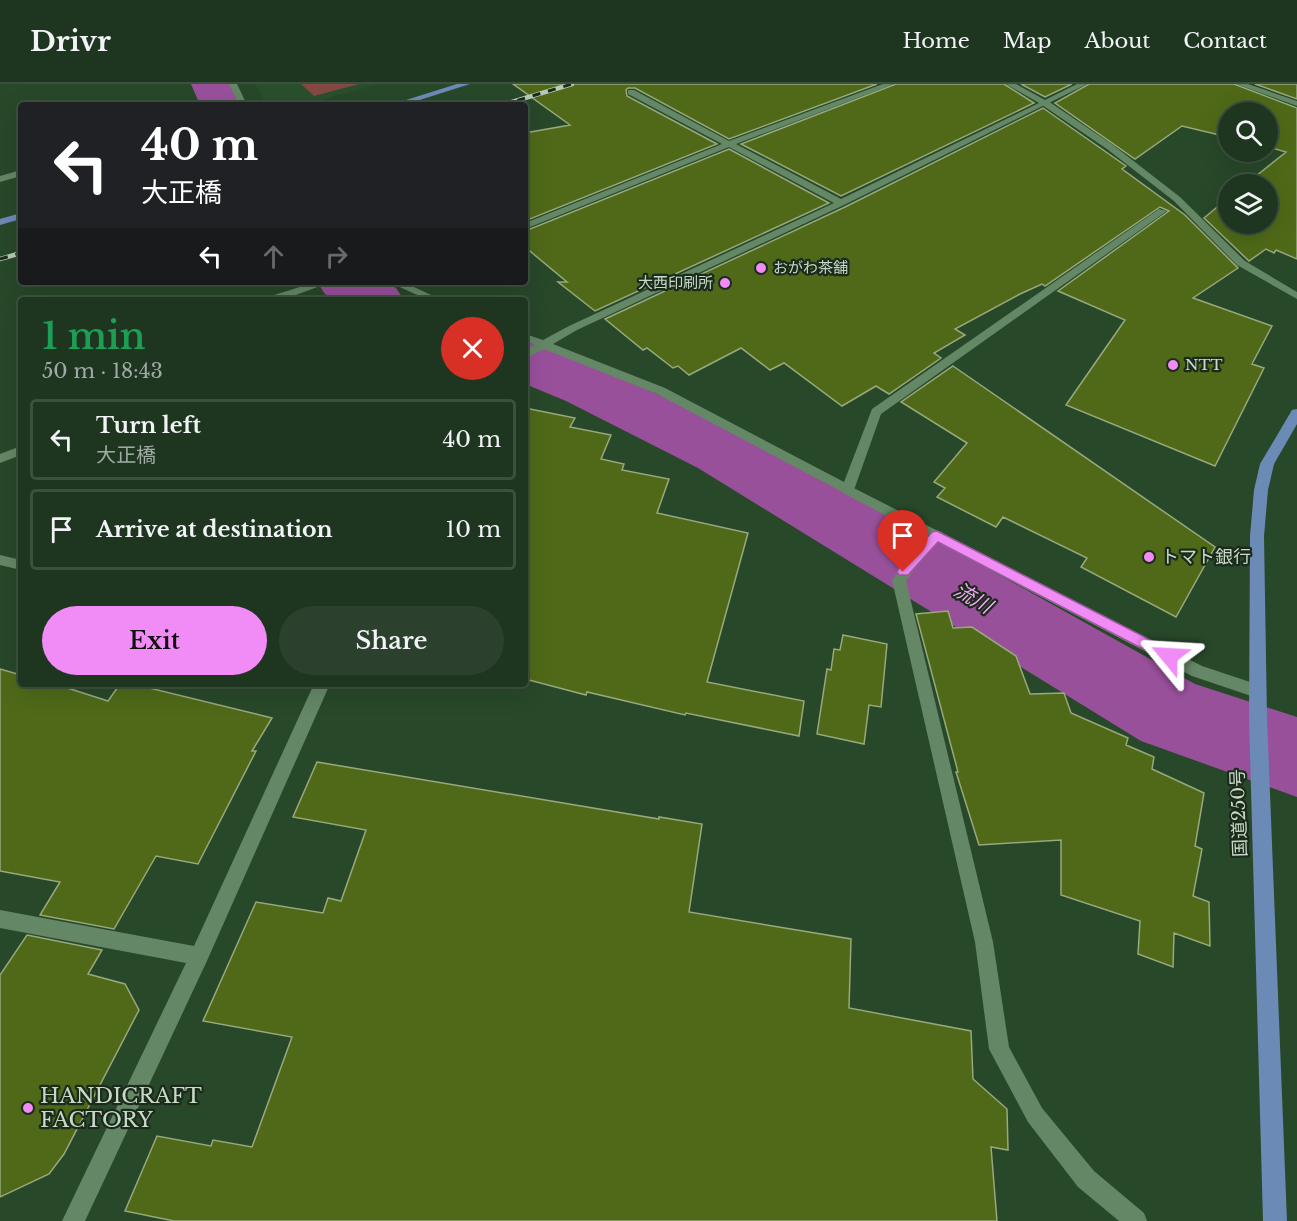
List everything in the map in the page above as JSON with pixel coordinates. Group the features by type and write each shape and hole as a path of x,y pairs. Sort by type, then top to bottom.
{"highway":[{"path":"404,102 466,84"},
{"path":"0,222 18,217"},
{"name":"国道250号","path":"1275,1221 1257,692 1257,536 1260,490 1267,464 1297,413"}],"street":[{"path":"233,84 242,102"},
{"path":"528,225 731,143 890,84"},
{"path":"1010,84 1045,103 1110,147 1177,200 1241,263 1297,296"},
{"path":"533,350 1083,84"},
{"path":"1240,84 1297,104"},
{"path":"631,92 731,143 840,203"},
{"path":"0,179 18,174"},
{"path":"848,490 876,412 1162,211"},
{"path":"280,297 319,285"},
{"path":"401,285 430,297"},
{"path":"533,350 662,391 1197,671 1257,692"},
{"path":"0,459 18,451"},
{"path":"937,536 922,549 899,580 984,942 999,1049 1035,1115 1086,1179 1136,1221"},
{"path":"0,560 18,565"},
{"path":"73,1221 199,956 321,687"},
{"path":"0,919 199,956"}],"shaded area":[{"path":"255,84 378,84 315,102 265,102"},
{"path":"301,84 359,84 314,96"}],"building":[{"path":"513,84 877,84 729,139 635,88 628,88 627,96 717,144 528,220 528,132 570,125"},
{"path":"896,84 1004,84 1034,103 841,196 741,144"},
{"path":"1021,84 1072,84 1045,97"},
{"path":"1089,84 1234,84 1297,108 1297,259 1276,250 1274,253 1266,249 1249,261 1221,234 1278,234 1278,174 1258,174 1274,162 1278,162 1278,158 1286,152 1278,150 1278,102 1218,102 1218,135 1182,126 1135,159 1055,103"},
{"path":"1255,84 1297,84 1297,99"},
{"path":"1043,108 1126,166 1122,169 1185,215 1238,268 1193,298 1272,326 1252,364 1264,368 1215,466 1066,405 1125,320 1058,291 1169,211 1160,207 1045,286 1042,284 1020,294 955,329 965,335 934,353 941,358 889,394 876,386 842,406 784,363 770,370 741,348 689,375 678,366 673,368 647,348 643,350 605,319 845,207"},
{"path":"729,149 829,203 595,311 558,282 567,282 528,250 528,230"},
{"path":"1218,206 1218,231 1204,218"},
{"path":"953,366 1215,547 1176,617 1081,567 1087,558 1003,517 996,527 937,497 945,488 934,482 967,443 901,402"},
{"path":"528,409 575,418 570,427 611,435 601,459 624,464 622,470 669,479 657,513 748,533 707,682 804,701 799,736 686,713 685,715 587,692 586,695 528,680"},
{"path":"948,611 953,628 972,627 1016,656 1030,694 1064,693 1071,713 1128,738 1126,745 1154,757 1152,769 1204,793 1195,846 1202,849 1193,896 1209,902 1210,946 1174,933 1173,967 1138,954 1140,921 1061,895 1061,840 979,845 956,772 958,772 916,614"},
{"path":"843,635 887,644 881,707 869,705 864,744 817,734 827,669 831,670 834,649 840,650"},
{"path":"0,669 18,674 18,687 64,687 108,701 118,687 145,687 272,718 252,751 256,751 198,864 156,856 114,929 40,915 60,882 0,871"},
{"path":"317,762 659,819 659,817 702,824 689,912 851,939 849,1008 971,1031 973,1079 1007,1109 1008,1150 991,1147 997,1221 174,1221 125,1211 157,1136 211,1146 213,1140 252,1147 292,1037 203,1021 256,902 323,913 328,898 341,901 366,830 293,817"},
{"path":"27,935 102,950 88,974 125,984 139,1010 64,1154 49,1174 0,1197 0,975"}],"waterway":[{"name":"流川","path":"212,84 221,102"},
{"name":"流川","path":"350,285 371,297"},
{"name":"流川","path":"528,362 588,387 722,451 1171,714 1297,757"}],"railway":[{"path":"512,102 572,84"},
{"path":"0,259 18,254"}],"place":[{"name":"おがわ茶舗","path":"761,268"},
{"name":"大西印刷所","path":"725,283"},
{"name":"NTT","path":"1173,365"},
{"name":"トマト銀行","path":"1149,557"},
{"name":"HANDICRAFT FACTORY","path":"28,1108"}],"route":[{"path":"903,572 922,549 937,536 1169,656"}]}
